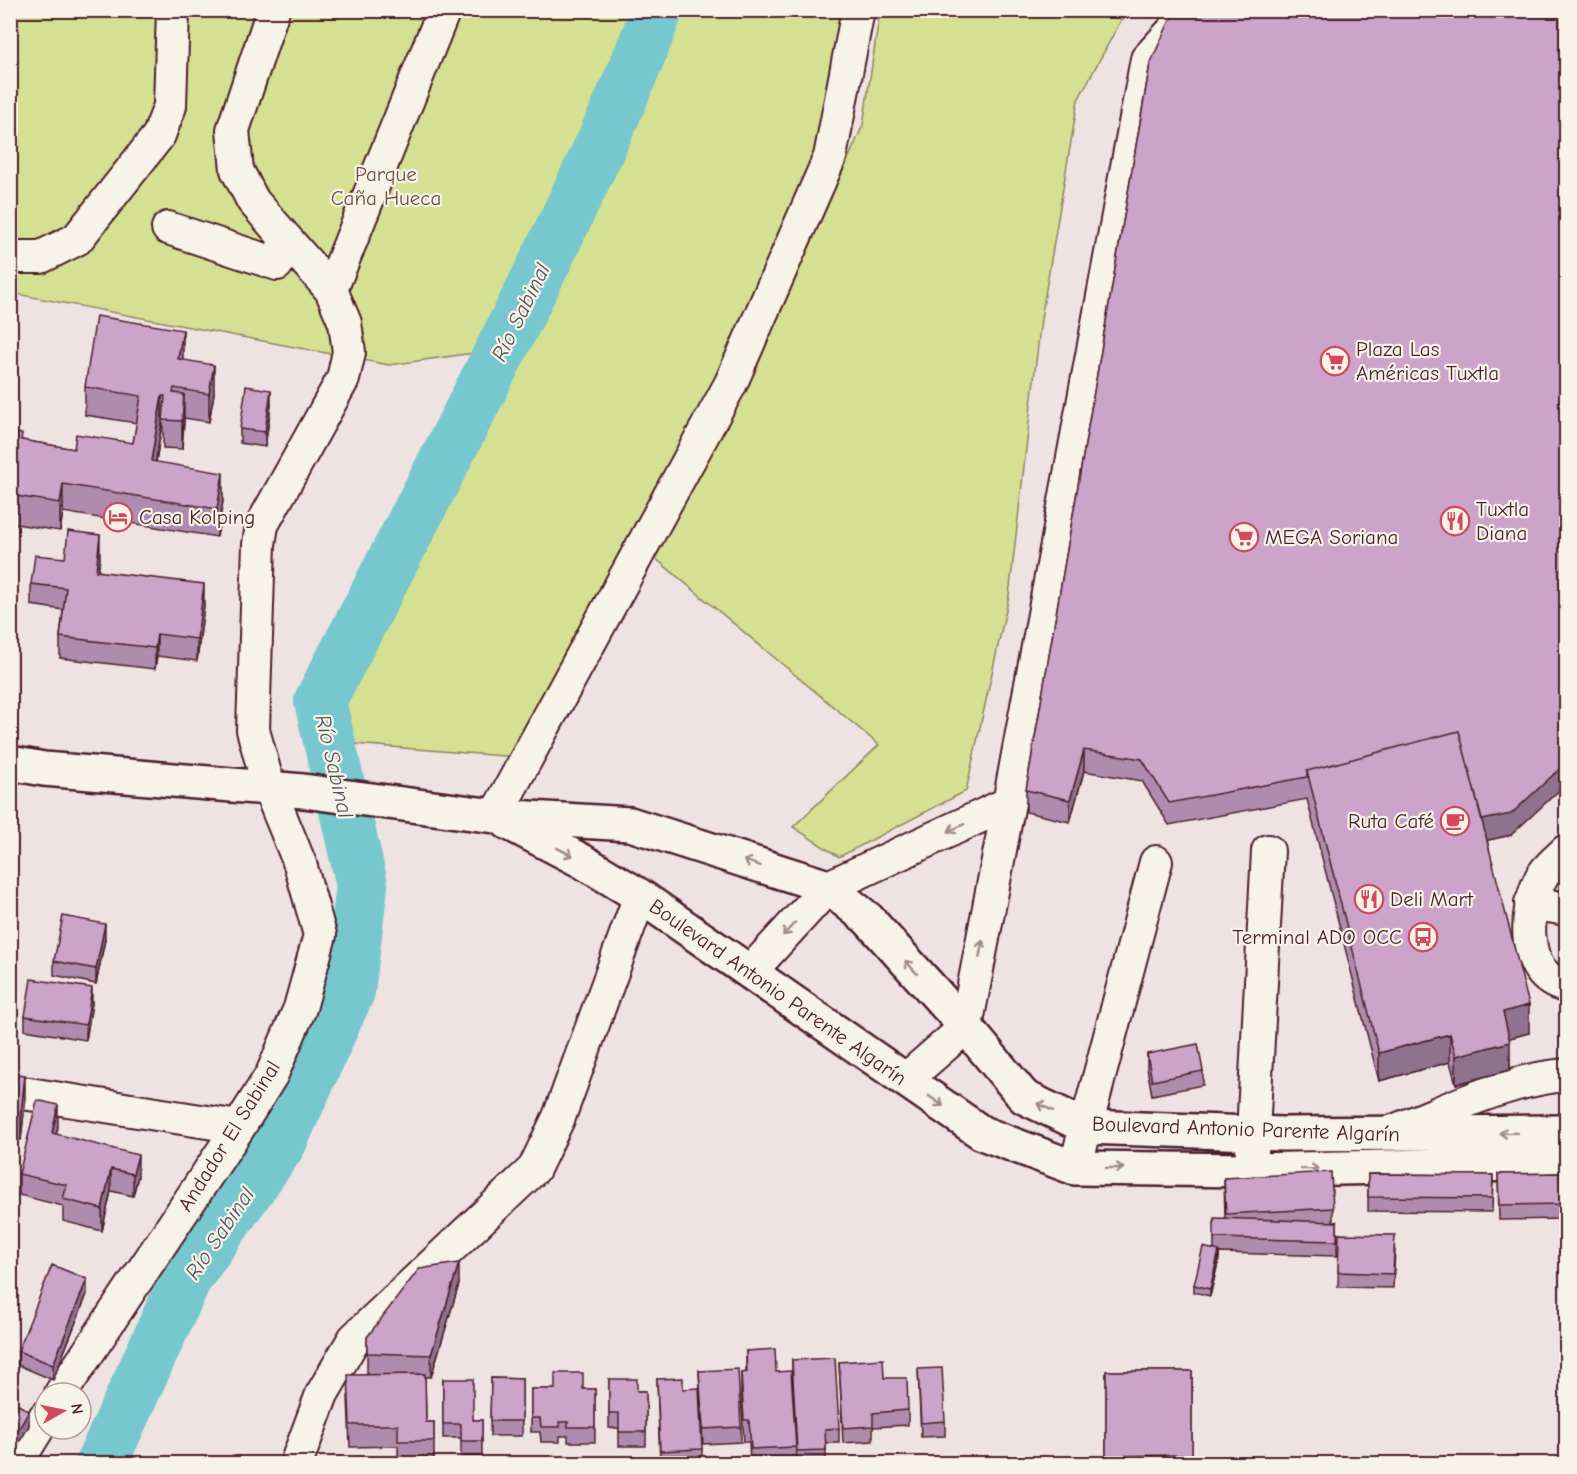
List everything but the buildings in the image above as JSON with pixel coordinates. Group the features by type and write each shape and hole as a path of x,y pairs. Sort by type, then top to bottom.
{"main road":[{"name":"Boulevard Antonio Parente Algarín","path":"10,763 44,769 303,791 488,815 630,824 828,887 868,919 966,1027 1024,1097 1087,1127 1253,1133 1566,1132"},
{"name":"Boulevard Antonio Parente Algarín","path":"488,815 582,861 640,896 982,1133 1075,1168 1251,1170 1566,1163"}],"street":[{"path":"10,257 40,257 77,239 159,135 170,106 173,10"},
{"name":"Andador El Sabinal","path":"69,1381 272,1074 300,1008 320,935 300,864 269,788 253,730 259,544 262,525 343,379 349,352 345,323 331,290 253,201 237,170 233,130 273,10"},
{"path":"331,290 444,10"},
{"path":"488,815 731,383 830,157 858,10"},
{"path":"905,1080 966,1027 1010,803 1148,59 1192,10"},
{"path":"168,228 277,264 286,238"},
{"path":"750,972 828,887 1010,803"},
{"path":"1251,1170 1268,851"},
{"path":"1566,851 1542,875 1531,903 1529,941 1539,969 1566,986"},
{"path":"1075,1168 1156,861"},
{"path":"296,1464 322,1394 354,1339 534,1169 559,1117 640,896"},
{"path":"1531,903 1566,909"},
{"path":"1389,1133 1506,1087 1540,1077 1566,1075"},
{"path":"10,1091 239,1127"},
{"path":"16,1464 33,1436"}],"green space":[{"name":"Parque Caña Hueca","path":"10,11 850,11 824,148 726,374 516,757 329,742 320,701 502,349 389,365 11,293"},
{"path":"880,11 1126,11 1078,100 1041,319 1009,596 966,791 839,857 793,827 879,745 654,557 747,388 863,125"}],"waterway":[{"name":"Río Sabinal","path":"101,1464 186,1278 280,1144 349,991 362,885 320,701 546,260 619,105 657,10"}],"place":[{"name":"Plaza Las Américas Tuxtla","path":"1335,361"},
{"name":"Casa Kolping","path":"118,517"},
{"name":"Tuxtla Diana","path":"1455,521"},
{"name":"MEGA Soriana","path":"1244,537"},
{"name":"Ruta Café","path":"1455,821"},
{"name":"Deli Mart","path":"1369,899"},
{"name":"Terminal ADO OCC","path":"1423,937"}]}
